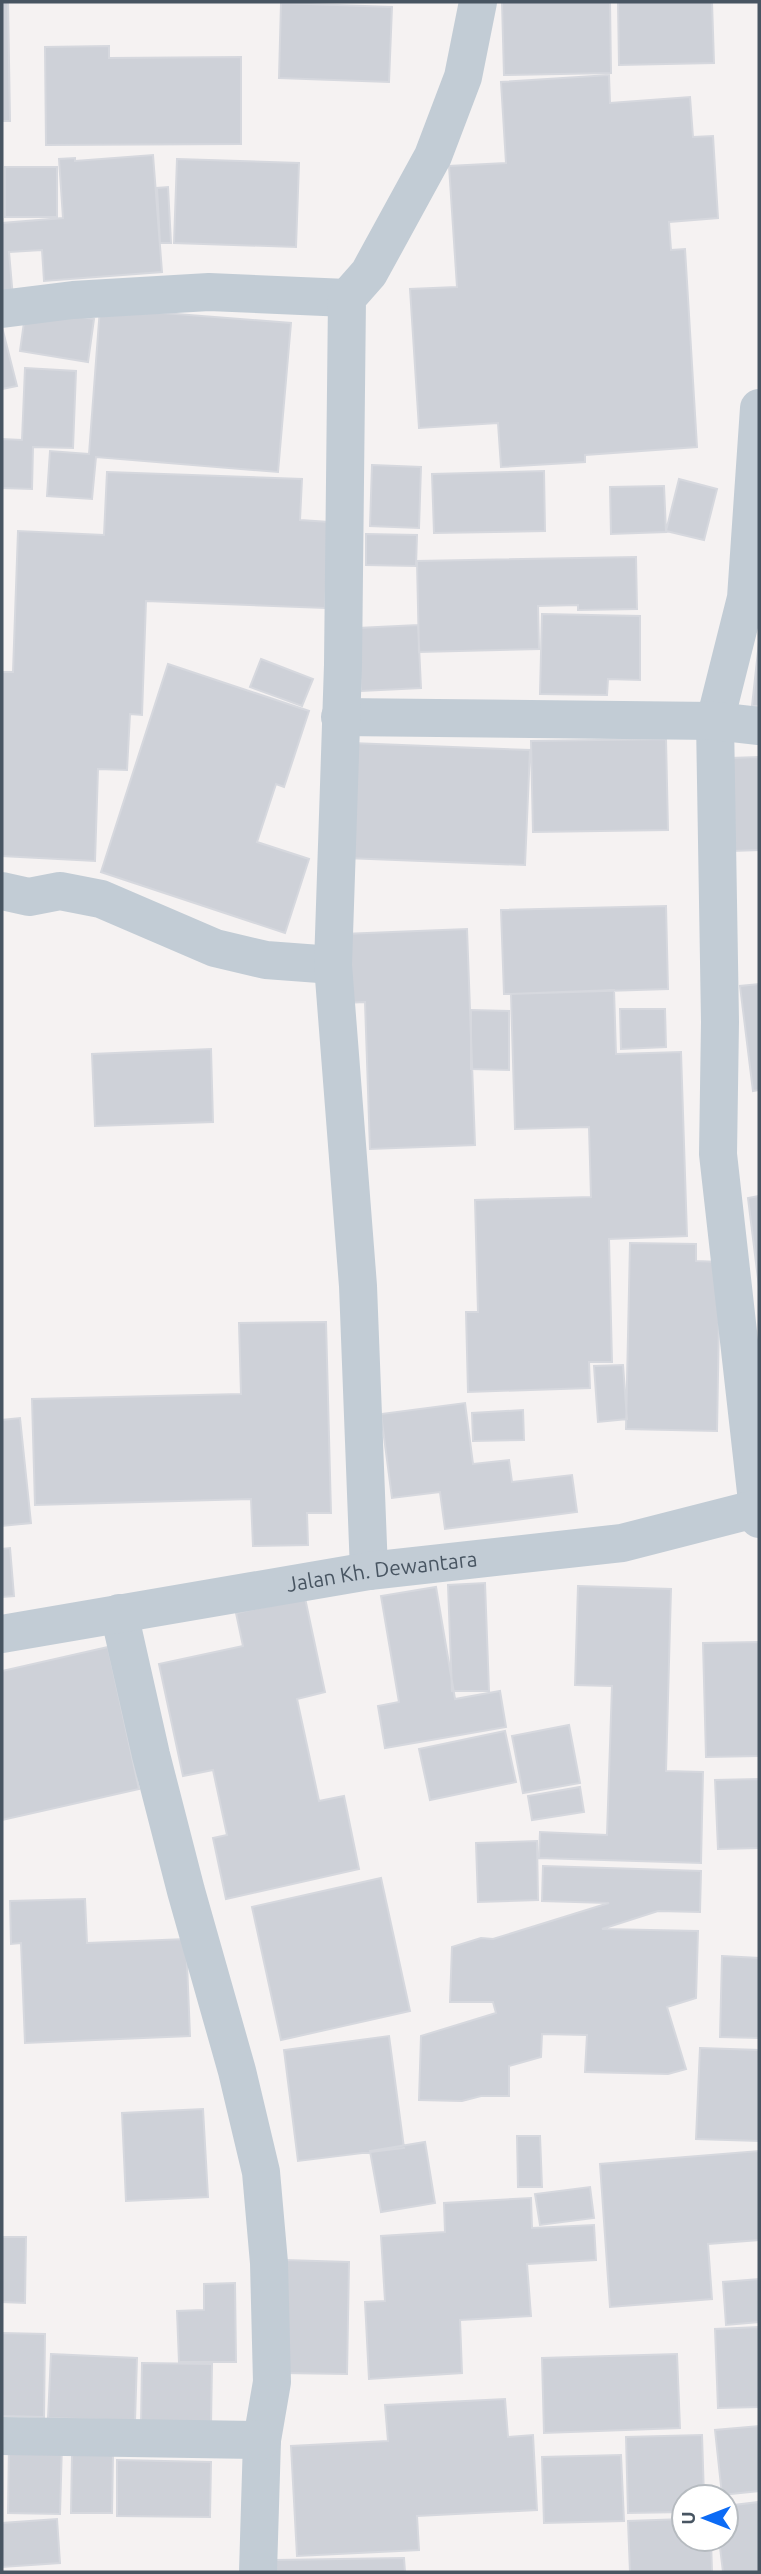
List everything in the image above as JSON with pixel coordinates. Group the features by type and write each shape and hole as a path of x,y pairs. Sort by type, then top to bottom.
{"street":[{"path":"369,1571 358,1286 333,965 343,665 347,298 369,274 433,156 463,77 478,2"},
{"path":"2,309 73,300 209,292 347,298"},
{"path":"759,408 746,598 715,721 720,1022 719,1154 759,1512"},
{"path":"340,717 715,721 759,726"},
{"path":"2,891 29,897 60,891 101,899 215,948 266,960 333,965"},
{"name":"Jalan Kh. Dewantara","path":"2,1633 369,1571 622,1544 759,1512"},
{"path":"118,1613 151,1755 237,2071 261,2172 268,2263 272,2382 262,2440 258,2572"},
{"path":"2,2436 262,2440"}],"building":[{"path":"2,2 8,2 10,121 2,121"},
{"path":"502,2 610,2 611,73 504,75"},
{"path":"618,2 712,2 714,63 619,65"},
{"path":"281,3 392,7 389,82 279,78"},
{"path":"109,46 109,58 241,57 241,144 46,145 45,47"},
{"path":"609,75 610,103 690,97 693,137 713,136 718,218 669,222 671,250 685,249 697,447 585,455 585,462 501,467 498,423 419,428 410,289 457,287 449,166 506,163 501,82"},
{"path":"153,155 162,272 44,281 42,250 9,252 13,298 2,299 2,223 63,218 59,159 75,158 75,161"},
{"path":"177,159 299,163 296,247 174,243"},
{"path":"5,167 57,167 57,217 5,217"},
{"path":"168,187 171,243 160,243 157,188"},
{"path":"26,308 94,319 88,362 20,351"},
{"path":"100,308 291,323 278,472 96,457 92,499 47,496 50,451 89,454"},
{"path":"2,327 17,386 2,389"},
{"path":"25,368 76,371 73,448 33,447 32,489 2,488 2,439 22,440"},
{"path":"372,465 421,467 419,528 370,526"},
{"path":"544,471 545,531 434,533 432,474"},
{"path":"107,472 302,479 300,520 329,522 325,608 146,601 142,715 130,714 127,770 98,769 95,861 2,856 2,672 13,672 18,531 104,535"},
{"path":"679,479 717,489 704,540 666,531"},
{"path":"664,486 666,532 611,534 610,487"},
{"path":"366,534 417,535 416,566 366,565"},
{"path":"636,557 637,609 578,610 578,605 538,606 539,649 419,652 417,561"},
{"path":"542,614 640,616 640,680 608,679 607,695 540,694"},
{"path":"418,625 421,688 361,691 358,628"},
{"path":"759,642 759,706 752,706"},
{"path":"261,659 313,679 302,706 250,687"},
{"path":"168,664 309,711 284,787 276,784 257,842 309,859 285,933 101,872"},
{"path":"666,739 668,830 533,832 531,741"},
{"path":"351,743 530,750 525,865 346,858"},
{"path":"759,757 759,850 732,851 730,758"},
{"path":"666,906 668,989 504,994 501,910"},
{"path":"467,929 475,1145 370,1149 365,1002 345,1003 343,934"},
{"path":"759,984 759,1090 753,1091 740,986"},
{"path":"614,990 616,1054 681,1052 687,1236 609,1239 612,1362 589,1362 590,1388 468,1392 466,1312 478,1312 475,1200 591,1197 589,1127 515,1129 511,994"},
{"path":"620,1009 665,1009 666,1047 621,1049"},
{"path":"471,1010 509,1011 509,1070 471,1069"},
{"path":"211,1049 213,1122 95,1126 92,1054"},
{"path":"759,1196 759,1287 748,1198"},
{"path":"630,1243 696,1244 696,1261 720,1262 717,1431 626,1429"},
{"path":"326,1322 331,1513 307,1513 308,1545 253,1546 251,1499 35,1505 32,1399 241,1394 239,1323"},
{"path":"623,1365 627,1419 598,1422 594,1366"},
{"path":"465,1403 473,1464 509,1460 512,1482 572,1475 577,1512 445,1529 440,1492 392,1498 381,1414"},
{"path":"523,1410 524,1440 473,1441 472,1413"},
{"path":"20,1418 31,1523 2,1526 2,1420"},
{"path":"10,1548 14,1596 2,1597 2,1549"},
{"path":"485,1583 489,1691 452,1691 448,1585"},
{"path":"578,1586 671,1589 666,1771 703,1772 701,1863 539,1858 540,1832 607,1835 612,1686 575,1685"},
{"path":"436,1587 455,1699 500,1691 506,1727 385,1748 378,1706 399,1702 381,1596"},
{"path":"305,1598 325,1692 297,1699 319,1801 344,1796 359,1869 226,1899 213,1838 227,1835 213,1770 183,1776 159,1664 243,1646 236,1613"},
{"path":"759,1642 759,1756 706,1757 703,1643"},
{"path":"108,1647 139,1789 2,1820 2,1671"},
{"path":"569,1725 580,1783 523,1793 512,1736"},
{"path":"505,1731 516,1782 430,1800 419,1749"},
{"path":"759,1779 759,1848 718,1849 715,1780"},
{"path":"580,1787 584,1812 532,1820 528,1796"},
{"path":"537,1841 538,1900 478,1902 476,1843"},
{"path":"543,1866 701,1871 700,1912 658,1911 602,1929 698,1931 696,1998 667,2007 686,2069 668,2074 585,2072 587,2035 542,2034 541,2057 509,2066 509,2096 481,2096 462,2101 419,2100 421,2036 496,2013 493,2002 450,2002 452,1947 481,1938 493,1939 609,1903 542,1901"},
{"path":"381,1878 410,2011 281,2040 252,1907"},
{"path":"85,1899 87,1943 186,1939 190,2036 25,2043 21,1943 11,1944 10,1901"},
{"path":"722,1956 759,1958 759,2038 720,2037"},
{"path":"389,2036 404,2148 298,2161 284,2050"},
{"path":"700,2048 759,2050 759,2141 696,2139"},
{"path":"203,2109 208,2197 126,2201 122,2113"},
{"path":"517,2136 540,2136 542,2187 518,2187"},
{"path":"425,2142 435,2203 381,2212 370,2151"},
{"path":"759,2151 759,2240 708,2244 712,2299 610,2307 600,2164"},
{"path":"590,2187 594,2218 540,2225 535,2194"},
{"path":"531,2198 532,2228 594,2225 596,2260 527,2264 531,2316 460,2320 462,2373 369,2379 365,2302 385,2301 381,2236 445,2232 444,2203"},
{"path":"2,2237 26,2237 25,2303 2,2302"},
{"path":"284,2260 349,2262 347,2374 282,2373"},
{"path":"759,2279 759,2322 726,2325 723,2282"},
{"path":"235,2283 236,2362 179,2362 177,2311 204,2310 204,2284"},
{"path":"759,2327 759,2407 718,2408 715,2329"},
{"path":"2,2333 45,2334 44,2417 2,2416"},
{"path":"51,2354 137,2358 135,2421 48,2418"},
{"path":"677,2354 680,2428 544,2433 542,2358"},
{"path":"142,2363 212,2364 211,2426 141,2425"},
{"path":"505,2399 508,2437 533,2435 537,2510 417,2516 419,2550 297,2556 291,2446 388,2441 385,2405"},
{"path":"759,2426 759,2491 740,2493 740,2483 721,2483 715,2430"},
{"path":"702,2435 704,2483 670,2483 670,2512 628,2513 626,2437"},
{"path":"9,2443 62,2444 60,2514 8,2513"},
{"path":"72,2454 113,2454 112,2513 71,2513"},
{"path":"621,2455 624,2521 544,2523 542,2457"},
{"path":"117,2460 211,2462 210,2517 117,2516"},
{"path":"759,2502 759,2572 723,2572 721,2553 740,2553 740,2504"},
{"path":"57,2519 60,2563 2,2567 2,2523"},
{"path":"670,2520 670,2553 711,2553 712,2572 630,2572 628,2521"},
{"path":"404,2558 405,2572 276,2572 276,2560"}]}
